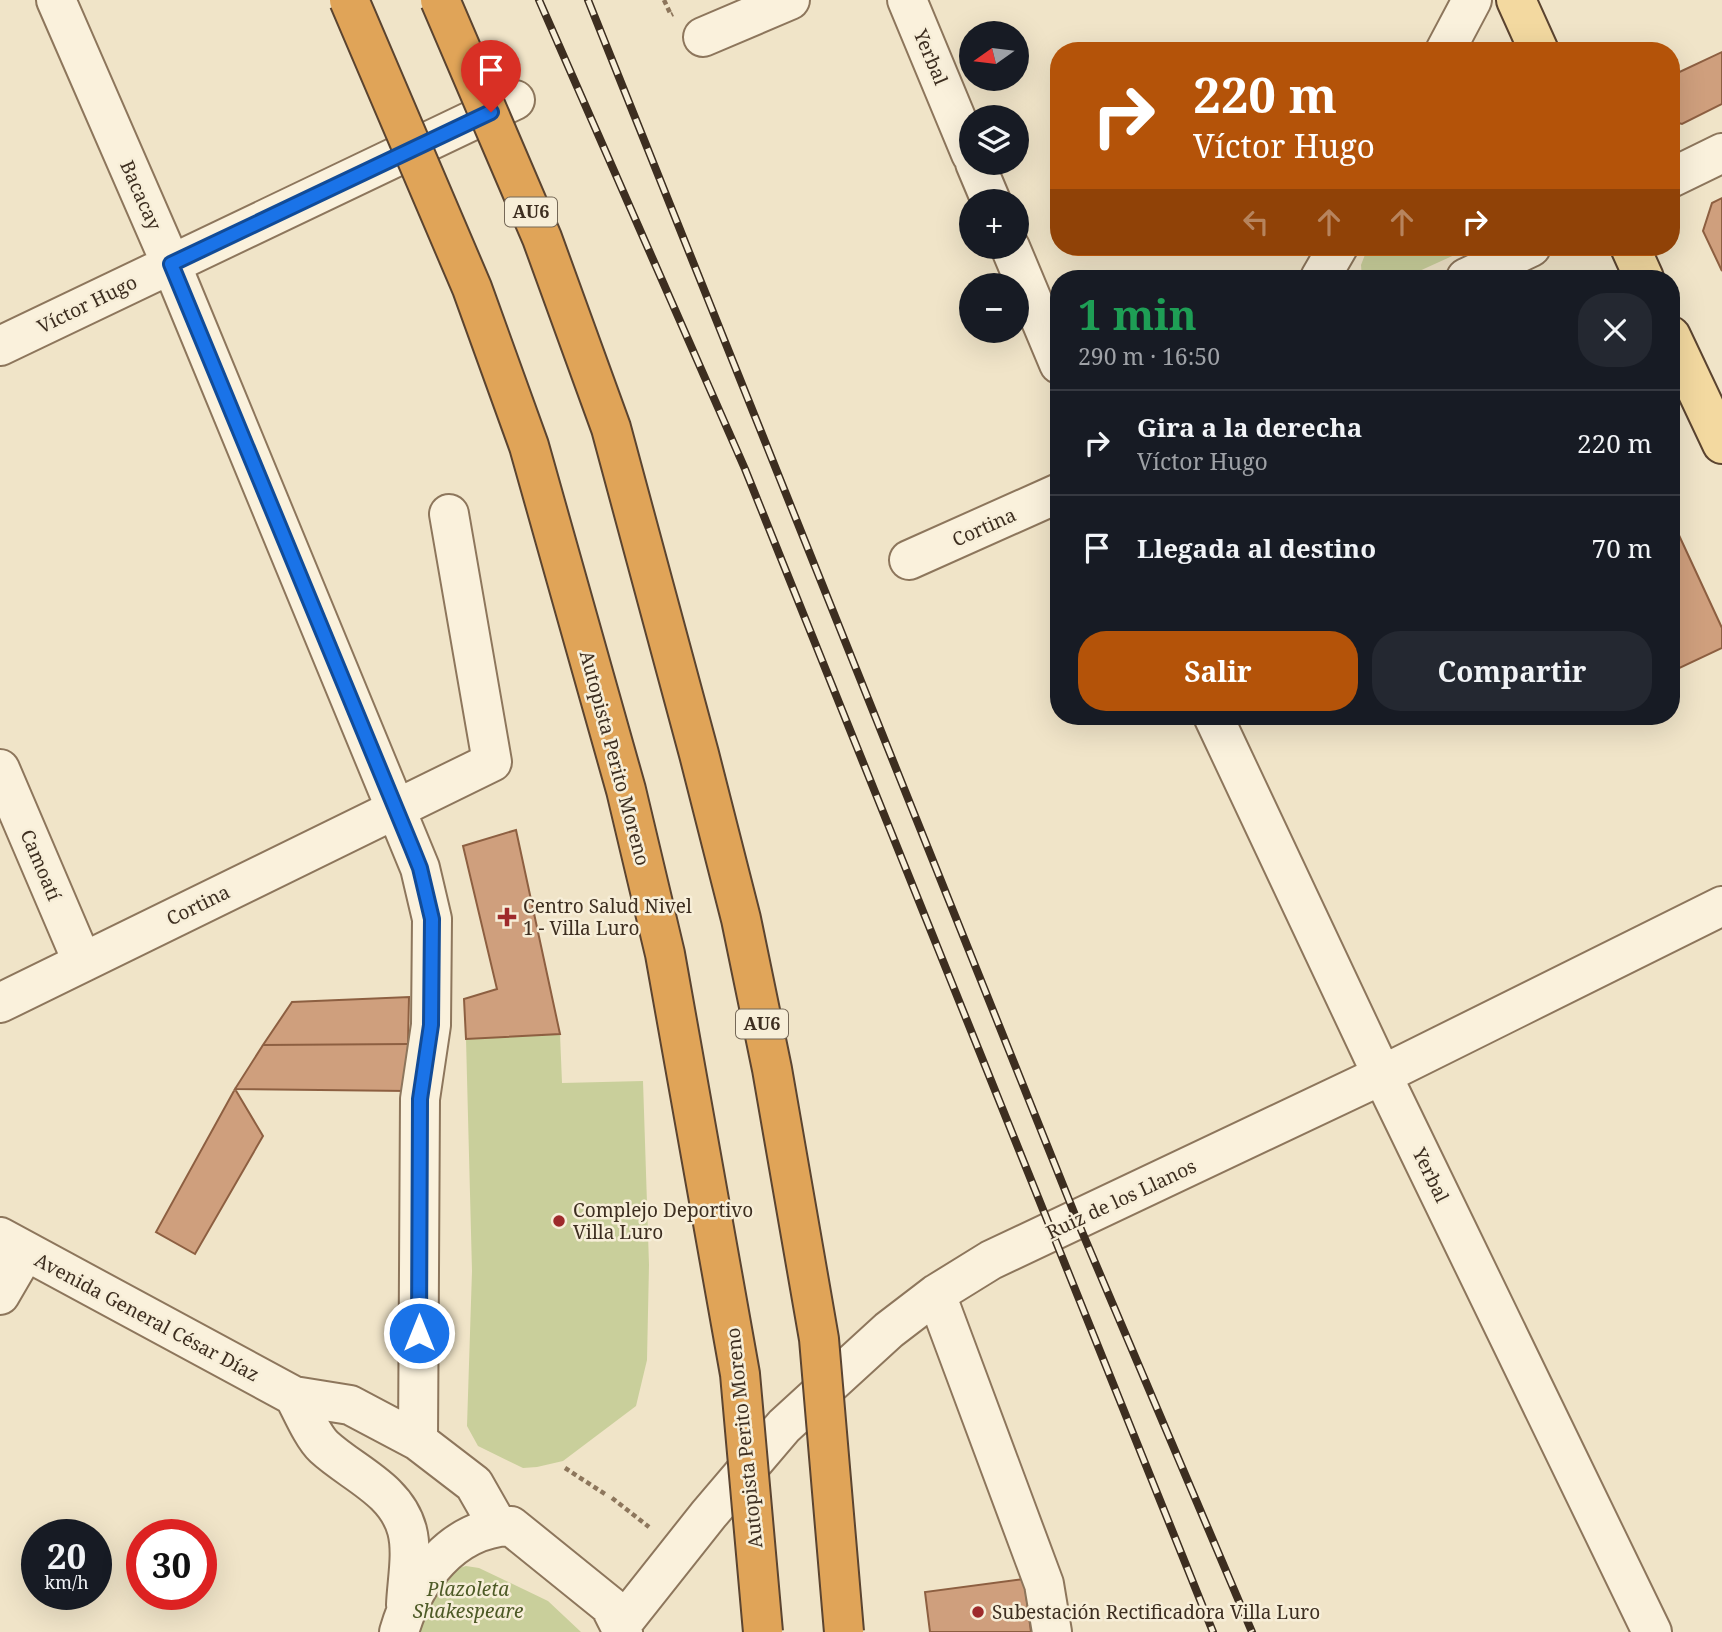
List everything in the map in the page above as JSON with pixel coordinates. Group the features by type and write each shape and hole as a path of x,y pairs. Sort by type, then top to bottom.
{"highway":[{"name":"Autopista Perito Moreno","path":"349,0 472,288 524,434 626,790 664,954 740,1374 763,1632"},
{"name":"AU6","path":"440,0 542,237 611,428 738,906 772,1069 819,1339 844,1632"}],"main road":[{"path":"1516,0 1535,42"},
{"path":"1680,355 1722,444"}],"street":[{"name":"Bacacay","path":"56,0 171,264 420,868 432,919 431,1025 420,1099 418,1441"},
{"path":"703,37 790,0"},
{"name":"Yerbal","path":"907,0 959,125"},
{"path":"1449,42 1472,0"},
{"name":"Víctor Hugo","path":"0,346 515,100"},
{"path":"1680,174 1722,153"},
{"path":"1483,270 1512,256"},
{"path":"1015,259 1050,343"},
{"name":"Cortina","path":"909,560 1050,497"},
{"name":"Cortina","path":"0,1003 492,762 449,514"},
{"name":"Yerbal","path":"1217,725 1382,1074 1652,1632"},
{"name":"Camoatí","path":"0,769 82,961"},
{"name":"Ruiz de los Llanos","path":"622,1628 709,1514 784,1426 888,1330 936,1294 991,1260 1382,1074 1722,906"},
{"path":"0,1296 12,1245"},
{"name":"Avenida General César Díaz","path":"12,1245 294,1396 350,1405 418,1441 474,1484 498,1526"},
{"path":"936,1294 1044,1584 1052,1632"},
{"path":"294,1396 322,1446 383,1492 407,1530 409,1553 402,1620"},
{"path":"402,1620 418,1584 436,1561 480,1531 511,1526 610,1606 622,1628"}],"path":[{"path":"565,1468 605,1494"},
{"path":"612,1498 649,1527"}],"green space":[{"path":"1364,256 1452,256 1422,270 1361,270"},
{"name":"Complejo Deportivo Villa Luro","path":"560,1034 562,1083 643,1081 649,1265 647,1360 636,1406 563,1461 523,1468 478,1446 467,1426 472,1271 466,1039"},
{"name":"Plazoleta Shakespeare","path":"466,1566 479,1568 548,1601 581,1632 419,1632 426,1596 449,1571"}],"building":[{"path":"1722,52 1722,104 1680,123 1680,72"},
{"path":"1722,198 1722,271 1703,231 1712,203"},
{"path":"1680,537 1722,628 1722,648 1680,668"},
{"name":"Centro Salud Nivel 1 - Villa Luro","path":"516,830 560,1034 466,1039 464,999 497,989 463,846"},
{"path":"409,997 408,1044 263,1045 292,1002"},
{"path":"408,1044 407,1091 235,1089 263,1045"},
{"path":"235,1089 263,1136 195,1254 156,1232"},
{"name":"Subestación Rectificadora Villa Luro","path":"1024,1579 1031,1632 930,1632 925,1592"}],"railway":[{"path":"539,0 745,469 1213,1632"},
{"path":"588,0 1077,1220 1252,1632"}],"place":[{"name":"Centro Salud Nivel 1 - Villa Luro","path":"507,917"},
{"name":"Complejo Deportivo Villa Luro","path":"559,1221"},
{"name":"Subestación Rectificadora Villa Luro","path":"978,1612"}],"route":[{"path":"419,1333 420,1099 431,1025 432,919 428,898 412,848 171,264 491,112"}]}
